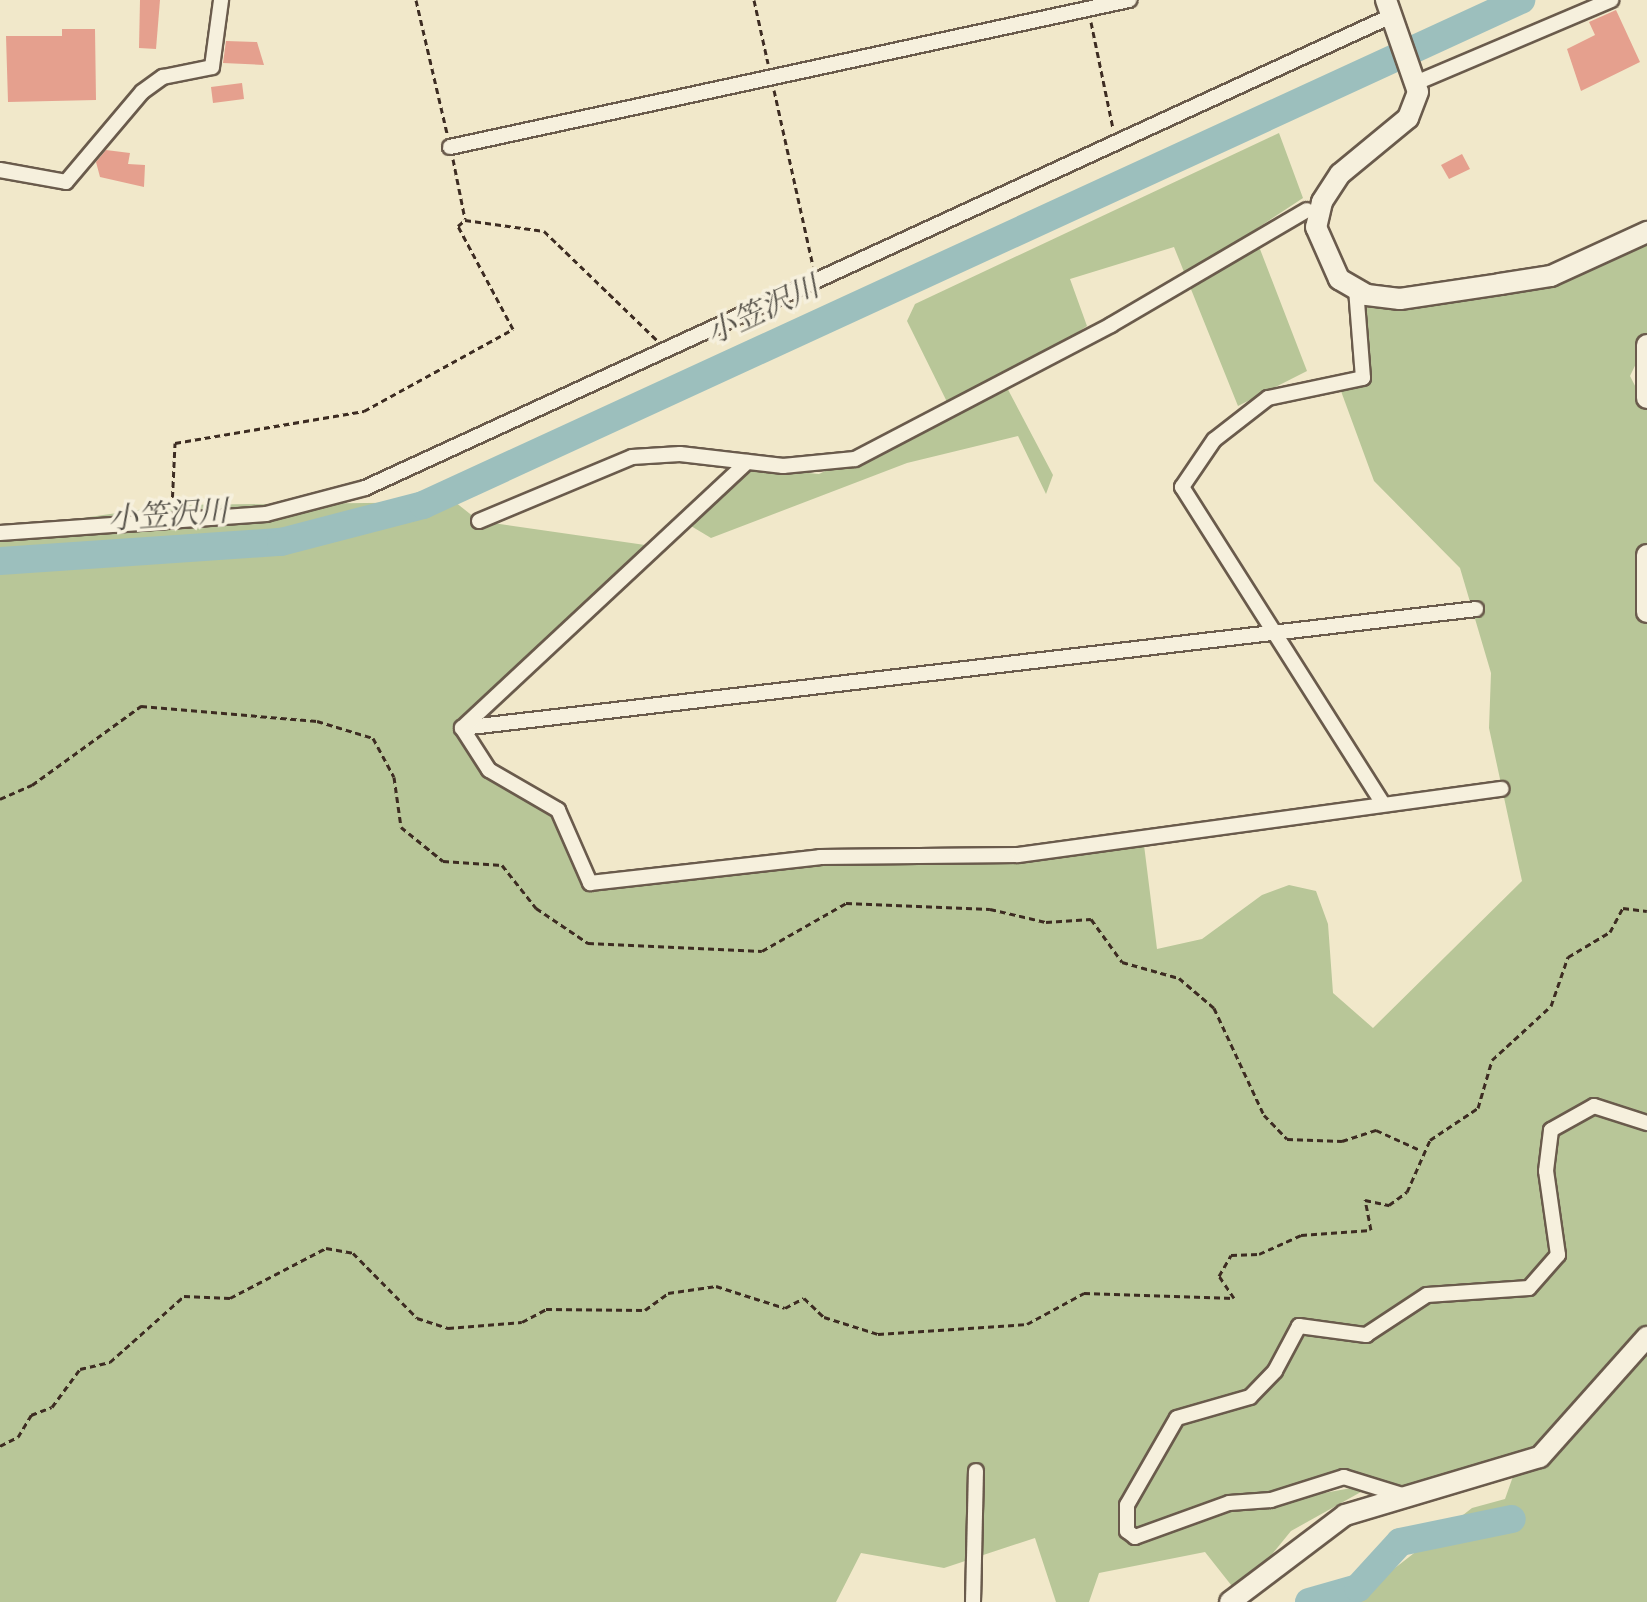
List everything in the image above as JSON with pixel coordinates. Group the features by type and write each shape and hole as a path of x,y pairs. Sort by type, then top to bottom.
{"street":[{"path":"0,170 66,182 142,92 163,77 212,67 221,0"},
{"path":"450,147 1129,0"},
{"path":"1417,78 1611,0"},
{"path":"0,533 266,514 365,488 668,352 1391,14 1417,78 1408,118 1340,174 1322,202 1316,227 1339,279 1356,289 1400,299 1551,276 1647,232"},
{"path":"479,521 632,457 813,466 855,459 1111,325 1307,210"},
{"path":"1356,289 1363,378 1268,398 1214,440 1182,487 1188,506 1278,632 1382,802"},
{"path":"1647,345 1647,398"},
{"path":"462,728 747,462"},
{"path":"1647,555 1647,612"},
{"path":"462,728 1476,609"},
{"path":"462,728 489,770 558,810 590,883 820,857 1018,855 1382,802 1502,789"},
{"path":"1402,1495 1344,1477 1271,1500 1229,1503 1135,1537 1127,1531 1127,1505 1177,1418 1250,1397 1275,1371 1299,1326 1366,1335 1427,1295 1529,1288 1558,1255 1546,1171 1551,1130 1594,1106 1647,1123"},
{"path":"1230,1602 1306,1540 1402,1495 1540,1457 1647,1337"},
{"path":"973,1602 976,1471"}],"path":[{"path":"416,0 465,220"},
{"path":"754,0 816,283"},
{"path":"1088,9 1117,143"},
{"path":"172,519 175,443 364,411 513,329 458,226 465,220 544,231 668,352"},
{"path":"0,799 32,785 141,706 317,721 373,738 394,777 401,827 443,861 502,865 536,908 588,943 762,951 846,903 990,909 1046,922 1091,919 1122,962 1179,978 1214,1008 1264,1115 1287,1139 1342,1141 1376,1130 1420,1150"},
{"path":"0,1446 18,1437 31,1415 52,1407 80,1369 110,1362 184,1296 230,1298 326,1248 353,1253 417,1318 448,1328 522,1322 546,1309 645,1310 668,1293 716,1286 785,1308 804,1298 824,1317 878,1334 1027,1324 1084,1293 1234,1298 1219,1276 1231,1255 1259,1254 1301,1235 1371,1230 1365,1200 1389,1205 1407,1192 1430,1140 1478,1108 1492,1060 1551,1006 1568,957 1610,932 1623,908 1647,911"}],"green space":[{"path":"1279,133 1303,198 1253,231 1307,371 1238,406 1174,247 1070,279 1087,326 1004,382 1053,475 1046,494 1018,436 907,463 711,538 686,523 743,467 819,474 951,410 907,321 915,304"},
{"path":"1647,233 1647,341 1630,376 1647,409 1647,1602 1304,1602 1368,1589 1472,1508 1505,1499 1517,1465 1407,1493 1368,1488 1291,1531 1239,1595 1205,1552 1099,1573 1089,1602 1056,1602 1035,1538 944,1568 861,1553 836,1602 0,1602 0,530 172,505 455,502 479,521 652,546 462,728 487,768 558,810 590,883 820,857 1018,855 1143,837 1157,949 1202,939 1262,895 1289,885 1316,891 1328,924 1333,993 1373,1028 1522,881 1489,728 1491,673 1460,568 1374,481 1338,383 1363,378 1357,295 1500,284","holes":["1319,1480 1357,1487 1186,1518 1181,1511"]}],"building":[{"path":"140,0 160,0 156,49 139,48"},
{"path":"1616,10 1640,62 1581,91 1567,49 1595,35 1589,22"},
{"path":"62,29 95,29 96,100 8,102 6,36 62,36"},
{"path":"226,41 257,42 264,65 223,63"},
{"path":"242,83 244,99 213,103 211,87"},
{"path":"106,150 130,153 128,164 145,165 144,187 100,177 96,162"},
{"path":"1462,154 1470,169 1449,179 1441,165"}],"waterway":[{"name":"小笠沢川","path":"0,561 281,542 423,505 1521,0"},
{"path":"1309,1602 1358,1588 1400,1542 1512,1519"}]}
